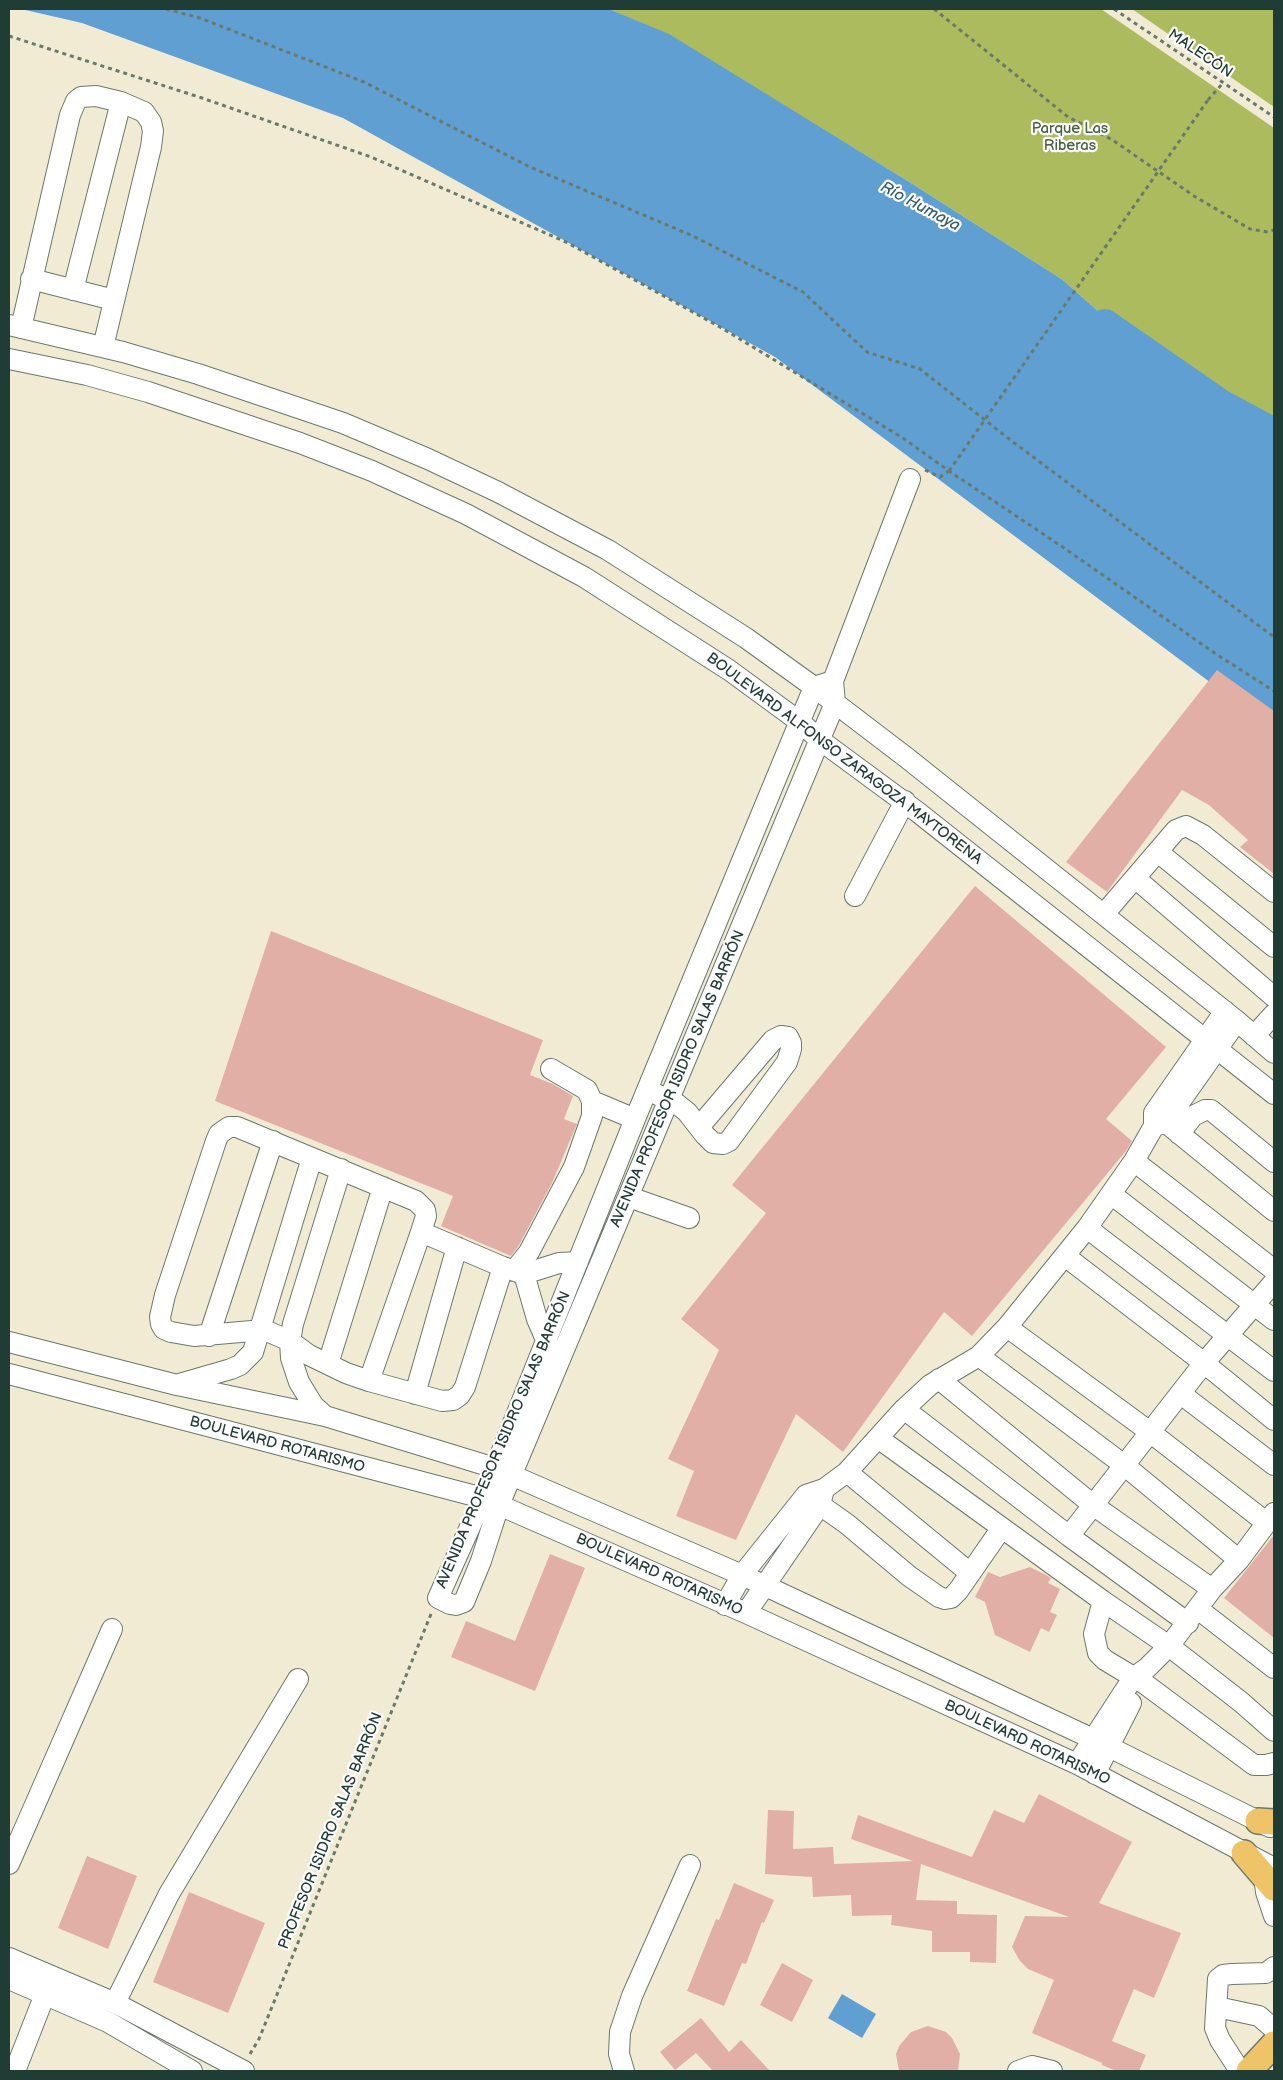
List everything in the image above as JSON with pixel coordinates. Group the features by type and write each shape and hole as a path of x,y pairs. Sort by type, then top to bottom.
{"main road":[{"path":"1244,1853 1272,1878"},
{"path":"1249,2071 1274,2044"}],"street":[{"path":"102,347 151,146 152,131 151,122 144,112 121,102 87,96 81,97 72,108 31,279 15,327 102,347 216,380 344,423 498,492 608,550 746,638 824,684 835,704 907,758 1104,914 1274,1053"},
{"path":"73,290 121,102"},
{"path":"31,279 114,300"},
{"name":"BOULEVARD ALFONSO ZARAGOZA MAYTORENA","path":"9,359 148,392 300,443 372,471 466,514 584,577 706,654 800,722 820,740 905,802 1274,1094"},
{"path":"372,471 384,440"},
{"name":"AVENIDA PROFESOR ISIDRO SALAS BARRÓN","path":"503,1472 547,1342 635,1119 800,722 824,684 910,479"},
{"name":"AVENIDA PROFESOR ISIDRO SALAS BARRÓN","path":"438,1598 491,1501 629,1197 835,704"},
{"path":"855,896 905,802"},
{"path":"1104,914 1181,826 1190,827 1274,892"},
{"path":"1158,852 1274,946"},
{"path":"1135,878 1274,997"},
{"path":"1254,1036 1274,1014"},
{"path":"725,1605 742,1575 817,1496 847,1472 904,1409 930,1385 979,1356 1007,1327 1087,1228 1163,1124 1231,1016"},
{"path":"648,1089 687,1112 713,1143 723,1144 729,1141 786,1062 791,1043 788,1037 781,1036 773,1040 699,1126"},
{"path":"369,1381 426,1216 422,1205 237,1126 224,1129 216,1141 165,1295 160,1317 164,1329 188,1336 209,1336 260,1330 290,1341 309,1355 369,1381 442,1401 453,1400 460,1395 465,1387 514,1270 529,1252 574,1167 589,1125 592,1102 587,1090 551,1069"},
{"path":"592,1102 635,1119"},
{"path":"1163,1124 1193,1116 1205,1110 1211,1110 1274,1162"},
{"path":"1163,1124 1274,1211"},
{"path":"209,1336 274,1141"},
{"path":"177,1385 240,1364 253,1352 312,1158"},
{"path":"1134,1162 1274,1270"},
{"path":"325,1416 313,1405 299,1382 290,1358 290,1341 293,1324 341,1169"},
{"path":"328,1364 383,1187"},
{"path":"1111,1194 1274,1320"},
{"path":"629,1197 689,1218"},
{"path":"1087,1228 1274,1371"},
{"path":"421,1232 514,1270 578,1262"},
{"path":"415,1394 457,1247"},
{"path":"1065,1256 1204,1363 1274,1420"},
{"path":"514,1270 547,1342"},
{"path":"1069,1536 1204,1363 1274,1282"},
{"path":"1007,1327 1270,1518 1239,1560 1212,1589 1169,1646 1142,1676 1126,1712 1101,1743 1077,1764"},
{"name":"BOULEVARD ROTARISMO","path":"9,1342 177,1385 325,1416 503,1472 742,1575 1269,1824"},
{"path":"979,1356 1124,1465 1239,1560"},
{"name":"BOULEVARD ROTARISMO","path":"9,1374 491,1501 746,1613 1077,1764 1244,1853"},
{"path":"939,1379 1093,1505 1212,1589"},
{"path":"1180,1394 1274,1465"},
{"path":"904,1409 1069,1536 1274,1668"},
{"path":"878,1438 1002,1529 1169,1646 1241,1702 1274,1731"},
{"path":"847,1472 970,1573"},
{"path":"817,1496 909,1576 939,1597 945,1599 951,1598 958,1591 1002,1529"},
{"path":"746,1613 817,1496"},
{"path":"1103,1601 1094,1634 1098,1653 1142,1676 1254,1765 1274,1763"},
{"path":"9,1864 112,1629"},
{"path":"115,2003 169,1894 298,1679"},
{"path":"1095,1774 1101,1743"},
{"path":"624,2071 619,2054 620,2032 632,1996 690,1865"},
{"path":"1272,1878 1265,1884 1274,1916"},
{"path":"9,1958 48,1986 108,2022 165,2064 192,2071"},
{"path":"1240,2071 1220,2040 1215,2028 1218,1979 1223,1975 1266,1973 1274,1967"},
{"path":"9,1979 48,1986 115,2003 241,2070"},
{"path":"14,2071 48,1986"},
{"path":"1216,2007 1259,2016 1274,2029"},
{"path":"165,2064 175,2034"},
{"path":"1018,2071 1032,2066 1052,2071"}],"path":[{"path":"166,9 200,18 364,82 530,167 693,236 803,292 867,352 920,369 1274,637"},
{"path":"934,9 1068,117 1111,139 1194,196 1250,229 1268,232 1274,230"},
{"name":"MALECÓN","path":"1114,9 1274,117"},
{"path":"9,36 202,98 371,157 566,242 720,327 903,438 1216,654 1274,691"},
{"path":"949,471 1208,100 1223,83"},
{"name":"PROFESOR ISIDRO SALAS BARRÓN","path":"241,2070 259,2039 438,1598"}],"green space":[{"name":"Parque Las Riberas","path":"609,9 1101,9 1274,128 1274,431 1232,413 1146,354 1063,280 911,183 669,35"},
{"path":"1132,9 1274,9 1274,107"}],"water":[{"path":"21,9 609,9 669,34 911,183 1063,280 1146,354 1232,413 1274,431 1274,730 775,357 343,118 82,23"},
{"path":"842,1994 876,2014 862,2038 828,2018"}],"building":[{"path":"1217,670 1274,711 1274,874 1240,847 1248,840 1209,805 1182,790 1107,892 1066,862"},
{"path":"975,886 1166,1047 1106,1119 1132,1141 1126,1151 972,1336 944,1312 843,1452 796,1414 736,1540 676,1516 694,1471 668,1459 719,1350 681,1319 766,1213 732,1185"},
{"path":"271,931 543,1040 530,1075 553,1084 573,1096 564,1119 577,1124 552,1183 519,1245 511,1256 441,1226 453,1196 215,1101"},
{"path":"1274,1535 1274,1638 1224,1598"},
{"path":"550,1554 585,1568 535,1691 451,1657 466,1621 515,1641"},
{"path":"1030,1567 1051,1578 1048,1583 1060,1589 1050,1612 1057,1615 1049,1632 1041,1628 1030,1652 995,1635 985,1602 975,1597 988,1572 1000,1577"},
{"path":"1039,1794 1132,1842 1099,1903 1181,1933 1154,1998 1134,1989 1112,2041 1146,2055 1139,2071 1116,2071 1102,2065 1102,2063 1032,2033 1054,1980 1028,1969 1020,1961 1012,1947 1025,1916 1069,1917 921,1864 916,1900 957,1901 957,1914 997,1915 996,1963 970,1962 970,1952 932,1952 932,1931 891,1925 892,1915 852,1916 851,1895 813,1897 812,1877 765,1874 768,1810 794,1811 793,1849 833,1847 834,1864 913,1861 851,1839 858,1815 972,1857 994,1810 1024,1823"},
{"path":"87,1856 137,1876 108,1949 58,1928"},
{"path":"734,1883 774,1900 764,1923 762,1922 746,1964 742,1963 724,2006 687,1991 716,1919 719,1920"},
{"path":"189,1892 265,1923 228,2013 153,1982"},
{"path":"782,1963 813,1980 792,2022 760,2005"},
{"path":"701,2018 729,2052 741,2040 770,2071 713,2071 696,2053 675,2070 660,2052"},
{"path":"928,2026 946,2032 952,2038 960,2054 958,2071 899,2071 896,2054 899,2046 911,2032"}],"waterway":[{"name":"Río Humaya","path":"1105,324 1222,405 1274,433"}]}
